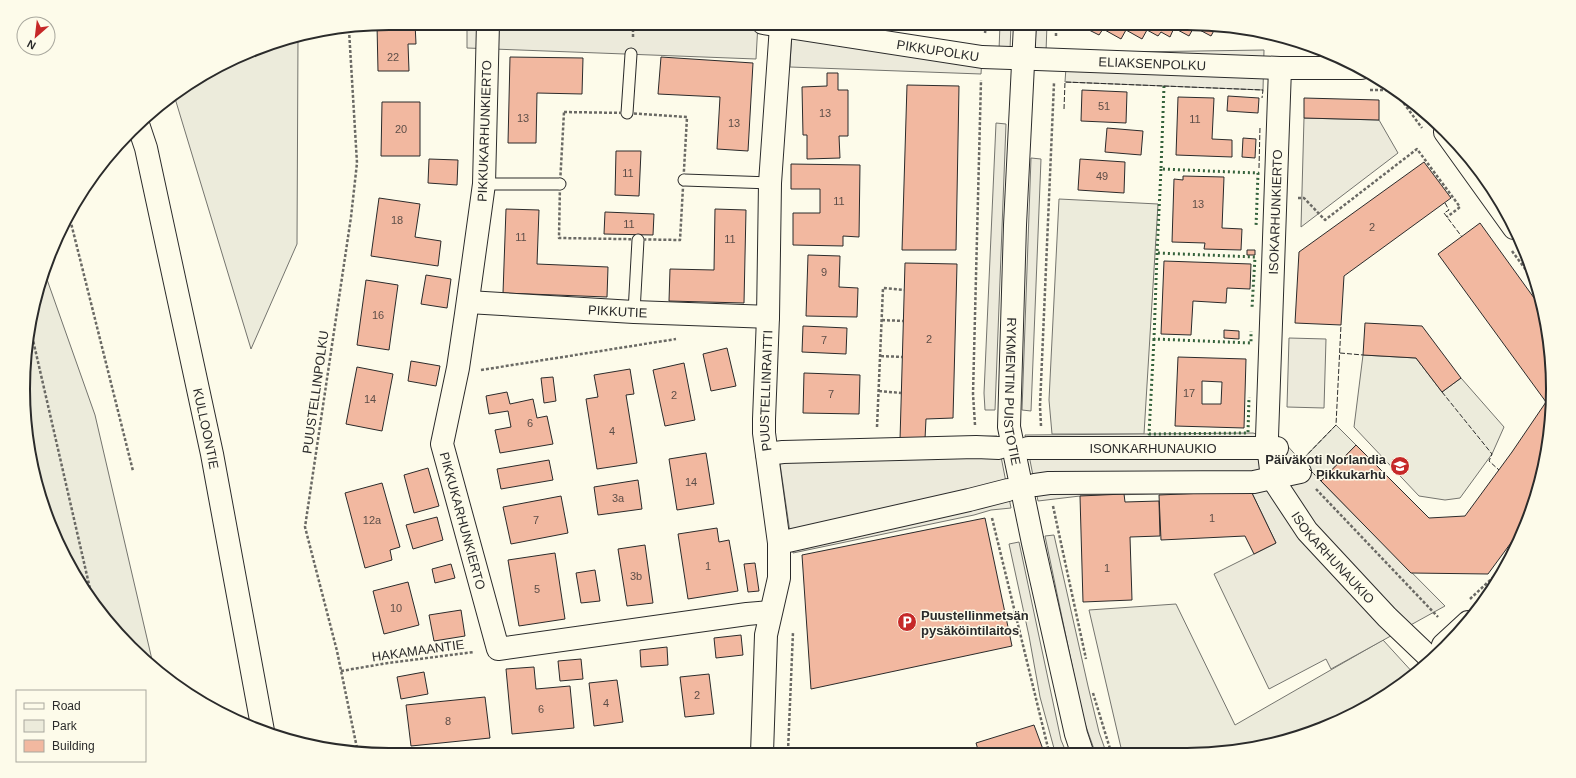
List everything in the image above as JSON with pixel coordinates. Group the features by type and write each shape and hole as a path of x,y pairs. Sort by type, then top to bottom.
{"street":[{"name":"PIKKUKARHUNKIERTO","path":"488,30 484,184 458,368 442,444 498,649"},
{"name":"PUUSTELLINRAITTI","path":"762,748 766,635 770,612 779,578 778,543 764,419 768,317 772,30"},
{"name":"PIKKUPOLKU","path":"810,30 982,57 1024,59"},
{"name":"RYKMENTIN PUISTOTIE","path":"1025,30 1015,225 1009,427 1076,734 1081,748"},
{"name":"ELIAKSENPOLKU","path":"1024,59 1280,68"},
{"path":"1280,68 1348,68"},
{"name":"ISOKARHUNKIERTO","path":"1271,444 1280,68"},
{"name":"KULLOONTIE","path":"140,130 146,148 211,447 262,725"},
{"path":"1436,133 1511,237"},
{"name":"PIKKUTIE","path":"468,302 634,312 768,317"},
{"name":"ISONKARHUNAUKIO","path":"1036,449 1271,444"},
{"name":"ISOKARHUNAUKIO","path":"1271,444 1272,478 1306,531 1383,612 1428,656"},
{"path":"767,454 783,452 976,447 999,448"},
{"path":"1042,484 1254,482 1300,472"},
{"path":"778,543 1008,490"},
{"path":"498,649 770,612"}],"lane":[{"path":"627,113 631,54"},
{"path":"684,180 770,183"},
{"path":"484,184 560,184"},
{"path":"634,312 638,240"}],"path":[{"name":"PUUSTELLINPOLKU","path":"349,32 357,163 351,217 305,527 341,671 357,746"},
{"path":"1036,449 1040,406 1055,60"},
{"path":"1363,90 1384,90"},
{"path":"564,112 627,113 687,117 684,180 680,240 559,238 564,112"},
{"path":"1415,112 1436,133"},
{"path":"1297,198 1304,198 1325,220 1417,149 1460,207 1447,217"},
{"path":"71,223 133,471"},
{"path":"1511,237 1518,251"},
{"path":"876,450 883,288 904,290"},
{"path":"882,320 903,322"},
{"path":"477,371 680,338"},
{"path":"33,341 89,585"},
{"path":"880,356 902,357"},
{"path":"879,391 901,393"},
{"path":"1300,472 1434,612 1456,627"},
{"path":"1042,484 1086,661"},
{"name":"HAKAMAANTIE","path":"341,671 388,663 498,649"},
{"path":"1092,692 1110,748"}],"green space":[{"path":"298,42 297,244 251,349 176,100 209,78 230,67 252,57"},
{"path":"1059,199 1158,204 1144,434 1052,434 1049,400"},
{"path":"47,280 95,415 152,659 119,626 104,608 78,568 57,526 42,482 33,436 30,389 33,342 42,296"},
{"path":"1363,355 1416,358 1442,392 1461,378 1504,427 1492,454 1460,498 1445,500 1419,496 1354,427"},
{"path":"1336,425 1356,445 1321,481 1301,461"},
{"path":"1176,604 1235,725 1383,640 1411,670 1366,700 1346,711 1324,721 1280,736 1234,745 1210,747 1121,748 1089,610"}],"shaded area":[{"path":"467,30 758,30 756,59 467,48"},
{"path":"792,30 811,30 982,57 981,74 790,67"},
{"path":"1000,30 1011,30 1010,50 999,50"},
{"path":"1036,30 1047,30 1046,52 1035,51"},
{"path":"1264,50 1263,90 1065,82 1067,53"},
{"path":"1304,118 1379,120 1398,153 1301,227"},
{"path":"996,123 1006,124 995,410 985,410 984,393"},
{"path":"1031,158 1041,159 1031,411 1022,410"},
{"path":"1289,338 1326,339 1324,408 1287,407"},
{"path":"1253,433 1284,442 1445,606 1331,669 1326,659 1269,689 1214,574 1276,543 1251,491 1080,496 1038,501 1025,435"},
{"path":"997,436 1011,508 991,510 974,515 793,553 777,443"},
{"path":"1054,535 1088,686 1099,732 1105,748 1094,748 1083,718 1045,536"},
{"path":"1019,542 1061,740 1064,748 1054,748 1040,697 1029,636 1009,544"}],"building":[{"path":"415,30 416,44 408,44 409,71 378,71 377,31"},
{"path":"1089,30 1102,30 1099,35"},
{"path":"1105,30 1126,30 1121,39"},
{"path":"1126,30 1147,30 1142,39"},
{"path":"1147,30 1173,30 1170,37 1161,32 1158,36"},
{"path":"1178,30 1192,30 1189,36"},
{"path":"1201,31 1214,31 1211,36"},
{"path":"510,57 583,58 582,94 537,93 536,143 508,143"},
{"path":"661,57 753,63 748,151 717,149 720,97 658,94"},
{"path":"827,73 838,73 838,90 848,90 848,136 839,136 840,158 807,159 807,135 803,135 802,87 827,86"},
{"path":"907,85 959,86 956,250 902,250"},
{"path":"1082,90 1127,92 1126,123 1081,121"},
{"path":"1228,96 1259,98 1258,113 1227,111"},
{"path":"1178,97 1214,98 1212,139 1232,140 1232,157 1176,155"},
{"path":"1304,98 1379,100 1379,120 1304,118"},
{"path":"382,102 420,102 420,156 381,156"},
{"path":"1107,128 1143,131 1141,155 1105,152"},
{"path":"1243,138 1256,139 1255,158 1242,157"},
{"path":"616,151 641,151 639,196 615,195"},
{"path":"429,159 458,160 457,185 428,183"},
{"path":"1080,159 1125,162 1124,193 1078,190"},
{"path":"1424,162 1451,198 1344,276 1341,325 1295,323 1299,252"},
{"path":"791,164 860,165 859,237 843,236 843,246 793,245 793,213 820,213 820,189 791,189"},
{"path":"1183,176 1224,177 1222,228 1242,229 1241,250 1204,249 1205,243 1172,242 1174,179 1183,180"},
{"path":"379,198 420,204 415,237 441,241 438,266 371,256"},
{"path":"506,209 539,210 537,264 608,267 607,297 503,293"},
{"path":"715,209 746,210 744,303 669,301 670,269 714,270"},
{"path":"605,212 654,214 653,235 604,234"},
{"path":"1480,223 1535,299 1543,342 1545,401 1438,254"},
{"path":"1247,250 1255,250 1255,255 1247,255"},
{"path":"808,255 840,256 839,287 858,288 857,317 806,316"},
{"path":"1164,261 1251,264 1250,289 1227,288 1226,303 1193,301 1191,335 1161,334"},
{"path":"905,263 957,264 953,418 926,419 925,439 900,440"},
{"path":"426,275 451,279 447,308 421,304"},
{"path":"366,280 398,285 389,350 357,345"},
{"path":"1365,323 1422,326 1461,378 1442,392 1416,358 1363,355"},
{"path":"803,326 847,328 846,354 802,352"},
{"path":"1224,330 1239,331 1239,339 1224,338"},
{"path":"727,348 736,386 711,391 703,354"},
{"path":"1178,357 1246,359 1244,428 1175,426","holes":["1202,381 1222,382 1221,404 1202,404"]},
{"path":"411,361 440,366 436,386 408,381"},
{"path":"684,363 695,420 665,426 653,370"},
{"path":"357,367 393,374 382,431 346,424"},
{"path":"630,369 634,394 626,395 637,463 597,469 586,399 598,397 594,375"},
{"path":"804,373 860,375 859,414 803,413"},
{"path":"553,377 556,401 544,403 541,378"},
{"path":"507,392 510,404 533,399 537,418 547,416 553,444 500,453 495,430 511,427 508,411 489,414 486,396"},
{"path":"1545,403 1543,436 1539,459 1527,504 1512,541 1488,574 1411,573 1321,481 1356,445 1429,518 1465,516 1512,452"},
{"path":"706,453 714,504 677,510 669,459"},
{"path":"549,460 553,480 501,489 497,469"},
{"path":"428,468 439,506 414,513 404,475"},
{"path":"638,480 642,509 598,515 594,487"},
{"path":"382,483 400,547 390,550 392,560 365,568 345,493"},
{"path":"1251,491 1276,543 1254,554 1245,536 1161,540 1159,495"},
{"path":"1124,494 1125,502 1159,501 1160,536 1130,537 1132,600 1083,602 1080,496"},
{"path":"561,496 568,533 511,544 503,507"},
{"path":"437,517 443,540 413,549 406,525"},
{"name":"Puustellinmetsän pysäköintilaitos","path":"985,518 1012,646 811,689 802,555"},
{"path":"717,528 719,542 729,540 738,591 688,599 678,534"},
{"path":"645,545 653,603 627,606 618,549"},
{"path":"555,553 565,619 519,626 508,560"},
{"path":"755,563 759,591 748,592 744,564"},
{"path":"451,564 455,578 435,583 432,569"},
{"path":"595,570 600,601 581,603 576,573"},
{"path":"408,582 419,625 384,634 373,591"},
{"path":"461,610 465,636 434,641 429,615"},
{"path":"741,635 743,655 716,658 714,638"},
{"path":"667,647 668,665 641,667 640,650"},
{"path":"581,659 583,679 560,681 558,661"},
{"path":"534,667 536,689 570,686 574,728 512,734 506,669"},
{"path":"424,672 428,694 401,699 397,677"},
{"path":"709,674 714,714 685,717 680,677"},
{"path":"617,680 623,722 594,726 589,683"},
{"path":"485,697 490,738 411,746 406,705"},
{"path":"1034,725 1043,748 978,748 976,743"}],"hedge":[{"path":"1164,86 1161,169 1258,173 1256,227"},
{"path":"1161,169 1157,253 1255,257 1252,308"},
{"path":"1157,253 1154,339 1251,343 1251,331"},
{"path":"1154,339 1149,434 1248,433 1249,397"}],"fence":[{"path":"1064,109 1065,82 1263,90 1262,98"},
{"path":"1259,168 1260,127"},
{"path":"1445,203 1449,210 1444,213 1462,237"},
{"path":"1303,464 1301,461 1336,425 1341,325"},
{"path":"1340,353 1363,355"},
{"path":"1442,392 1492,454 1489,461 1499,470"},
{"path":"1309,469 1321,481"}],"place":[{"name":"Päiväkoti Norlandia Pikkukarhu","path":"1400,466"},
{"name":"Puustellinmetsän pysäköintilaitos","path":"907,622"}]}
